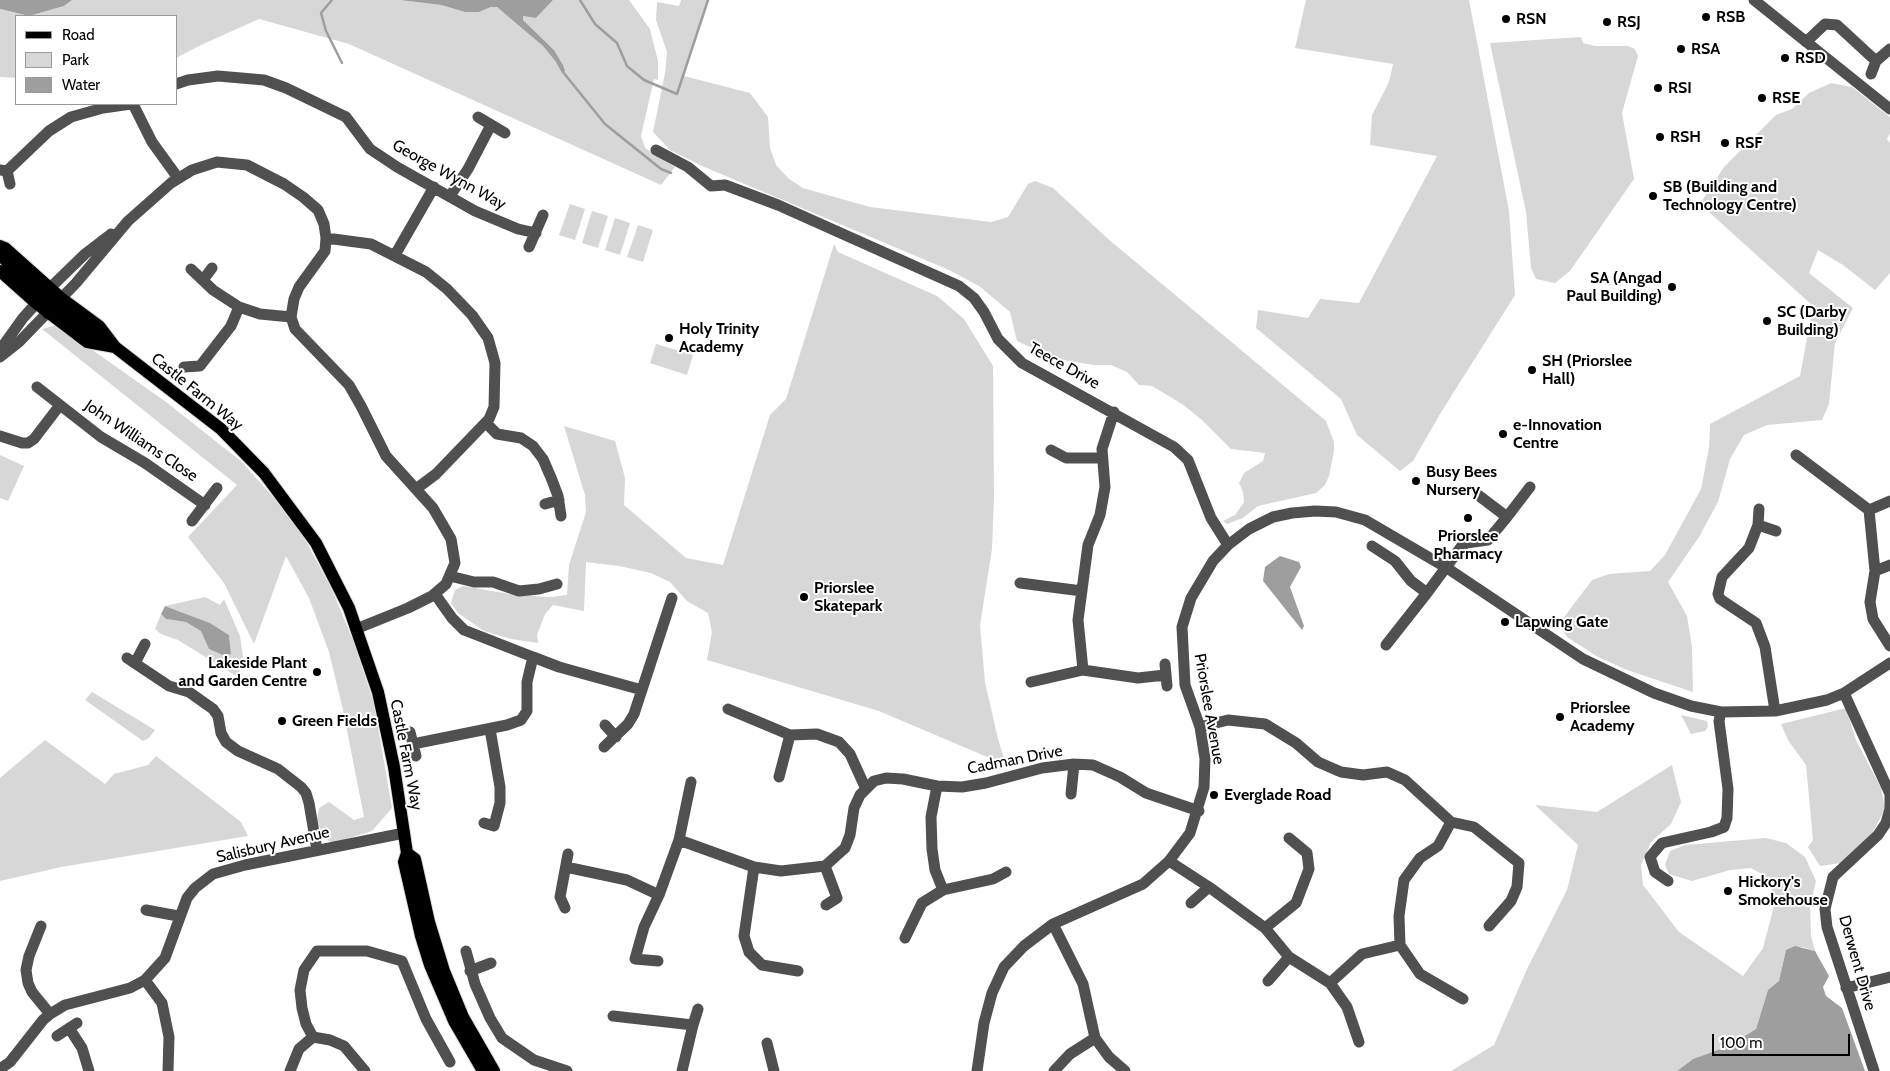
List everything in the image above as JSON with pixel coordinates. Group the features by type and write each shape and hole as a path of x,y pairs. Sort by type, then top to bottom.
{"main road":[{"name":"Castle Farm Way","path":"0,246 5,248 43,296 54,305 99,326 110,346 221,429 264,473 316,543 349,608 378,692 394,767 407,853 404,862 421,936 430,965 454,1020 483,1071"},
{"path":"0,255 54,305 87,342 110,346"},
{"path":"0,271 43,296"},
{"name":"Castle Farm Way","path":"407,853 415,859 433,939 452,990 463,1017 494,1071"}],"street":[{"path":"1754,0 1890,109"},
{"path":"1806,42 1825,24 1836,25 1876,61"},
{"path":"1871,74 1876,61 1890,49"},
{"name":"George Wynn Way","path":"178,83 218,76 264,80 286,88 346,117 370,149 397,167 493,219 518,229 536,233"},
{"path":"10,184 4,171 49,131 71,117 94,110 126,105"},
{"path":"133,105 152,142 178,178"},
{"path":"478,117 505,133"},
{"path":"450,196 468,169 491,125"},
{"name":"Teece Drive","path":"656,150 688,167 694,174 711,186 725,185 778,205 958,286 974,298 984,312 998,339 1022,363 1114,412 1174,447 1188,460 1211,518 1228,545"},
{"path":"0,350 43,296 85,254 128,221 178,178 192,170 218,162 247,165 284,184 318,210 324,224 325,251 299,287 294,299 291,317 295,329 302,339 349,385 383,451 434,508 450,540 454,563 450,576 435,594 408,608 356,629"},
{"path":"395,255 434,187"},
{"path":"529,247 544,215"},
{"path":"0,357 19,342 54,305 128,221"},
{"path":"326,238 371,244 426,272 448,289 472,315 488,338 495,363 494,407 486,423 436,474 416,489"},
{"path":"203,280 212,268"},
{"path":"191,269 239,307 260,314 291,317"},
{"path":"184,367 200,366 231,326 239,307"},
{"name":"John Williams Close","path":"38,387 102,437 145,463 205,504"},
{"name":"John Williams Close","path":"0,436 28,443 34,439 60,405"},
{"path":"1083,670 1078,620 1088,545 1100,514 1105,487 1102,449 1114,412"},
{"path":"486,423 497,434 521,438 533,446 543,459 559,500 561,516"},
{"path":"1052,450 1066,458 1102,458"},
{"path":"1796,455 1869,510 1875,571 1870,602 1874,619 1890,646"},
{"path":"1386,645 1466,543 1488,540 1530,486"},
{"name":"John Williams Close","path":"192,521 217,488"},
{"path":"1478,495 1507,517"},
{"path":"545,504 559,500"},
{"path":"1869,510 1890,501"},
{"path":"1759,509 1758,525 1749,548 1722,577 1718,594 1720,599 1756,624 1765,647 1775,711"},
{"name":"Priorslee Avenue","path":"977,1071 984,1023 992,993 1004,967 1024,946 1053,924 1143,884 1169,862 1190,833 1199,811 1204,787 1205,759 1200,727 1185,685 1182,627 1200,580 1213,560 1228,545 1249,529 1273,518 1292,513 1336,512 1365,520 1447,568 1582,659 1617,677 1674,701 1721,712 1775,711 1827,700 1844,693 1890,663"},
{"path":"1758,525 1776,531"},
{"path":"1372,546 1395,561 1411,581 1427,593"},
{"path":"1875,571 1890,565"},
{"path":"450,576 474,582 493,582 519,591 539,589 558,584"},
{"path":"1020,584 1082,591"},
{"path":"435,594 452,618 464,630 533,656 642,690"},
{"path":"604,747 616,737 631,719 672,598"},
{"path":"145,644 131,660 169,686 188,692 213,709 218,716 221,734 226,742 238,751 278,769 301,786 310,803 317,850"},
{"path":"413,744 490,729 521,720 527,711 526,682 533,656"},
{"path":"1031,682 1083,670 1138,678 1166,675"},
{"name":"Derwent Drive","path":"1844,693 1890,794 1890,809 1886,823 1878,835 1833,877 1825,909 1827,926 1874,1071"},
{"path":"679,840 754,867 781,871 825,866 845,848 850,836 854,808 866,788 850,754 839,742 817,734 790,735 734,707"},
{"path":"1668,881 1655,872 1650,857 1662,843 1711,832 1724,827 1727,818 1728,789 1719,721 1721,712"},
{"path":"1200,727 1228,720 1265,724 1296,743 1318,762 1341,772 1363,775 1387,772 1405,780 1451,822 1474,827 1519,862 1517,887 1511,901 1489,926"},
{"path":"605,725 616,737"},
{"path":"490,729 500,787 500,803 494,826"},
{"path":"410,732 416,756"},
{"path":"779,777 790,735"},
{"path":"1071,794 1074,764"},
{"name":"Cadman Drive","path":"866,788 874,781 886,778 937,786 962,787 1042,768 1074,764 1092,765 1120,777 1146,792 1199,811"},
{"path":"658,961 635,959 644,927 660,894 679,840 691,782"},
{"path":"937,786 931,817 932,849 935,870 943,890"},
{"path":"1451,822 1438,846 1420,858 1404,880 1399,916 1400,944 1420,974 1463,999"},
{"name":"Salisbury Avenue","path":"0,1069 10,1062 50,1014 65,1005 130,988 145,980 165,958 178,916 187,898 195,888 214,874 245,865 404,834"},
{"path":"1264,928 1296,903 1309,869 1307,853 1289,838"},
{"path":"565,908 560,897 568,854"},
{"path":"1169,862 1208,887 1264,928 1289,957 1330,983 1347,1007 1359,1042"},
{"path":"825,866 842,898 826,905"},
{"path":"566,867 627,880 660,894"},
{"path":"754,867 744,936 749,952 762,965 798,971"},
{"path":"906,938 922,903 943,890 992,879 1006,872"},
{"path":"1191,903 1208,887"},
{"path":"146,910 178,916"},
{"path":"1053,924 1083,984 1095,1038 1109,1056 1125,1071"},
{"path":"41,926 28,956 28,983 32,992 50,1014"},
{"path":"1330,983 1362,954 1400,944"},
{"path":"313,1037 302,1008 300,990 304,970 317,951 347,953 367,951 402,961 426,1019 450,1062"},
{"path":"466,952 470,971 490,1018 502,1038 534,1060 567,1071"},
{"path":"1268,981 1289,957"},
{"path":"470,971 491,962"},
{"path":"1846,988 1890,977"},
{"path":"145,980 162,1003 169,1037 168,1071"},
{"path":"682,1071 698,1009"},
{"path":"613,1016 693,1025"},
{"path":"57,1036 73,1025 89,1071"},
{"path":"290,1071 299,1049 313,1037"},
{"path":"313,1037 330,1040 344,1046 365,1071"},
{"path":"1054,1071 1070,1054 1095,1038"},
{"path":"767,1042 774,1071"}],"green space":[{"path":"72,0 400,0 441,5 465,12 479,12 491,7 497,7 543,46 556,62 563,65 554,50 523,20 523,16 536,18 553,0 629,0 650,29 658,61 658,80 654,79 641,136 645,148 675,167 661,185 349,44 259,19 178,57 178,15 32,15 64,6"},
{"path":"681,0 708,0 684,76 750,93 768,117 770,148 776,165 789,179 803,188 870,207 991,222 1008,217 1028,184 1035,181 1053,188 1107,238 1326,421 1334,442 1334,451 1329,476 1325,485 1316,493 1258,506 1243,518 1227,524 1223,521 1235,515 1244,502 1243,492 1239,483 1244,473 1263,461 1265,453 1231,449 1202,420 1182,404 1152,386 1139,385 1127,372 1111,365 1094,365 1056,359 1017,341 1010,312 979,286 949,270 702,166 670,150 653,132 665,73 667,52 656,20 657,2 679,6"},
{"path":"1306,0 1469,0 1509,211 1515,295 1440,414 1413,461 1400,471 1357,435 1341,399 1256,328 1258,310 1308,318 1320,299 1359,303 1437,156 1370,145 1372,115 1389,82 1393,64 1295,48"},
{"path":"0,9 24,15 15,15 15,78 0,77"},
{"path":"1581,37 1583,43 1595,46 1628,46 1635,49 1638,56 1622,113 1634,179 1570,271 1555,283 1536,279 1531,268 1526,212 1490,43"},
{"path":"1831,83 1852,87 1890,117 1890,133 1887,139 1890,143 1890,273 1875,290 1843,265 1818,250 1809,273 1853,308 1835,343 1829,404 1822,420 1767,425 1744,435 1730,459 1718,502 1699,537 1668,582 1687,616 1692,647 1693,692 1627,670 1598,657 1567,637 1561,628 1562,620 1592,580 1609,574 1650,571 1665,555 1701,489 1709,448 1710,424 1800,376 1813,306 1700,204 1724,167 1776,115 1792,109 1809,93"},
{"path":"570,204 585,209 575,240 559,235"},
{"path":"592,211 608,216 598,248 582,243"},
{"path":"615,218 630,223 620,255 605,250"},
{"path":"638,225 653,230 643,262 627,257"},
{"path":"834,244 838,252 937,296 964,319 993,366 994,496 992,549 980,625 985,682 1006,765 879,711 707,660 712,632 708,613 687,601 670,582 651,573 619,566 586,562 584,611 553,605 545,614 537,635 538,643 511,639 484,631 458,613 451,603 455,590 463,586 516,595 551,597 567,595 569,565 586,512 585,495 564,426 615,441 625,478 624,505 686,558 723,565 770,415 786,399"},
{"path":"57,325 166,402 242,462 297,524 332,590 355,645 374,704 392,808 372,831 333,843 323,838 317,819 319,808 329,802 354,820 364,817 343,710 329,652 309,598 286,556 254,644 224,583 188,537 237,485 42,329"},
{"path":"656,344 693,355 687,375 650,363"},
{"path":"0,455 24,466 8,501 0,498"},
{"path":"205,597 220,605 224,599 240,636 243,657 238,677 178,640 161,634 155,629 161,614 166,619 186,622 202,631 209,649 231,654 229,635 210,623 165,606"},
{"path":"92,692 155,730 149,738 143,741 85,700"},
{"path":"1846,708 1856,740 1881,788 1885,809 1873,832 1841,863 1820,866 1808,847 1813,840 1806,765 1788,740 1781,724"},
{"path":"1681,715 1707,721 1708,727 1705,731 1691,734"},
{"path":"45,740 105,784 114,774 148,765 156,756 241,822 248,836 61,867 0,881 0,778"},
{"path":"1672,765 1681,802 1671,824 1651,842 1641,865 1643,885 1679,932 1743,976 1763,948 1774,906 1770,879 1751,868 1730,870 1692,881 1669,874 1665,865 1670,851 1685,845 1766,838 1786,843 1805,857 1816,881 1810,906 1811,936 1815,951 1803,947 1786,950 1779,982 1768,990 1756,1029 1729,1046 1693,1059 1677,1071 1451,1071 1494,1045 1527,969 1567,890 1578,845 1535,805 1597,812"}],"water":[{"path":"0,0 72,0 64,6 32,15 0,9"},
{"path":"400,0 553,0 536,18 523,16 523,20 554,50 565,71 562,73 543,46 497,7 491,7 479,12 465,12 441,5"},
{"path":"1280,556 1299,562 1301,567 1290,587 1304,626 1302,630 1263,581 1265,567"},
{"path":"165,606 210,623 229,635 231,654 225,656 209,649 201,631 186,622 166,619 161,614"},
{"path":"1795,946 1815,951 1829,976 1823,987 1826,996 1842,1008 1865,1071 1677,1071 1693,1059 1729,1046 1756,1029 1768,990 1779,981 1786,950"}],"waterway":[{"path":"332,0 321,13 326,31 342,63"},
{"path":"580,0 595,24 617,43 627,66 644,80 677,94 708,0"},
{"path":"563,72 605,124 661,169 671,173"}],"place":[{"name":"RSB","path":"1706,17"},
{"name":"RSN","path":"1506,19"},
{"name":"RSJ","path":"1607,22"},
{"name":"RSA","path":"1681,49"},
{"name":"RSD","path":"1785,58"},
{"name":"RSI","path":"1658,88"},
{"name":"RSE","path":"1762,98"},
{"name":"RSH","path":"1660,137"},
{"name":"RSF","path":"1725,143"},
{"name":"SB (Building and Technology Centre)","path":"1653,196"},
{"name":"SA (Angad Paul Building)","path":"1672,287"},
{"name":"SC (Darby Building)","path":"1767,321"},
{"name":"Holy Trinity Academy","path":"669,338"},
{"name":"SH (Priorslee Hall)","path":"1532,370"},
{"name":"e-Innovation Centre","path":"1503,434"},
{"name":"Busy Bees Nursery","path":"1416,481"},
{"name":"Priorslee Pharmacy","path":"1468,518"},
{"name":"Priorslee Skatepark","path":"804,597"},
{"name":"Lapwing Gate","path":"1505,622"},
{"name":"Lakeside Plant and Garden Centre","path":"317,672"},
{"name":"Priorslee Academy","path":"1560,717"},
{"name":"Green Fields","path":"282,721"},
{"name":"Everglade Road","path":"1214,795"},
{"name":"Hickory's Smokehouse","path":"1728,891"}]}
